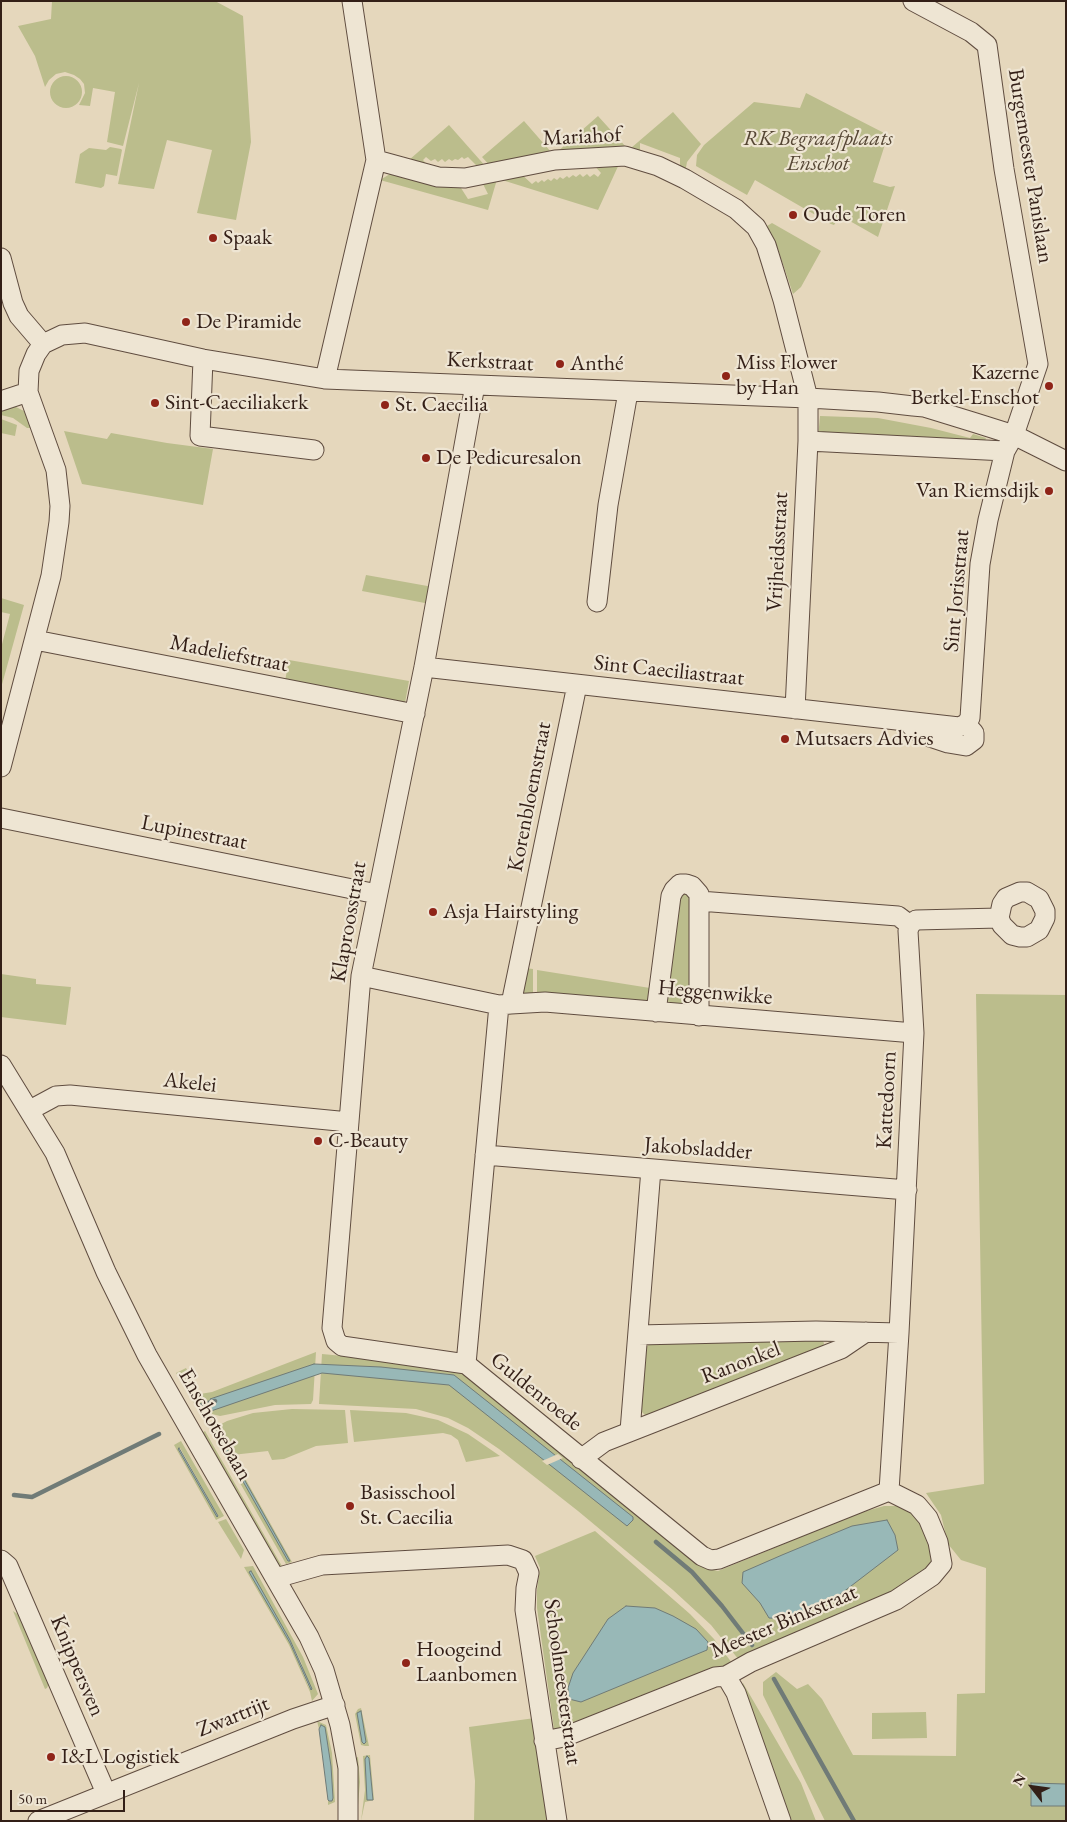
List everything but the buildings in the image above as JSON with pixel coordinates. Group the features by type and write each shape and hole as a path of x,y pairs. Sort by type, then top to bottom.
{"street":[{"path":"325,379 376,160 352,1"},
{"name":"Burgemeester Panislaan","path":"912,1 971,32 987,45 1004,169 1038,364 1009,443"},
{"name":"Mariahof","path":"376,160 438,177 464,178 555,160 625,156 685,179 745,216 756,227 766,245 784,300 808,398"},
{"path":"1,258 13,303 19,316 42,344 29,371 28,392 56,470 60,506 51,576 1,768"},
{"name":"Kerkstraat","path":"42,344 62,335 85,333 203,359 325,379 878,402 924,408 1009,443 1066,461"},
{"path":"203,359 200,436 314,450"},
{"name":"Klaproosstraat","path":"466,1364 342,1346 336,1341 332,1328 361,976 415,714 475,385"},
{"path":"1,400 28,392"},
{"path":"597,602 608,505 628,392"},
{"name":"Vrijheidsstraat","path":"795,709 808,441 808,398"},
{"name":"Kerkstraat","path":"808,441 1009,443"},
{"name":"Sint Jorisstraat","path":"966,724 970,718 980,564 988,520 1009,443"},
{"name":"Madeliefstraat","path":"35,640 415,714"},
{"name":"Sint Caeciliastraat","path":"424,667 908,722 958,727 966,724"},
{"name":"Korenbloemstraat","path":"505,1004 577,685"},
{"name":"Lupinestraat","path":"1,818 377,894"},
{"path":"656,1012 671,896 680,884 686,884 697,890 699,894 699,1016"},
{"path":"699,901 898,916 910,925 916,920 999,918"},
{"name":"Kattedoorn","path":"889,1491 907,1190 914,1033 908,931 910,925"},
{"path":"361,976 505,1004"},
{"name":"Heggenwikke","path":"505,1004 545,1002 914,1033"},
{"name":"Guldenroede","path":"505,1004 485,1154 466,1364 581,1459 702,1556 710,1560 719,1559 889,1491"},
{"name":"Enschotsebaan","path":"1,1065 55,1153 106,1272 147,1355 309,1637 324,1670 335,1705 348,1768 348,1821"},
{"name":"Akelei","path":"30,1110 56,1096 70,1095 349,1122"},
{"name":"Jakobsladder","path":"485,1154 907,1190"},
{"path":"630,1431 651,1169"},
{"name":"Ranonkel","path":"581,1459 604,1442 840,1350 866,1332"},
{"name":"Ranonkel","path":"638,1335 899,1333"},
{"name":"Meester Binkstraat","path":"544,1741 564,1737 715,1677 726,1676 751,1662 896,1600 932,1576 942,1564 938,1542 928,1518 917,1505 889,1491"},
{"name":"Schoolmeesterstraat","path":"276,1578 322,1565 508,1555 523,1560 529,1573 525,1610 557,1821"},
{"name":"Knippersven","path":"1,1560 8,1566 106,1793"},
{"path":"726,1676 736,1693 774,1819"},
{"name":"Zwartrijt","path":"38,1821 293,1719 335,1705"}],"green space":[{"path":"52,1 215,1 243,16 251,142 236,220 197,213 212,150 167,140 154,189 118,184 139,83 123,146 107,142 115,92 93,88 90,106 79,105 85,93 84,84 74,75 65,72 56,74 45,87 35,56 18,26 51,19"},
{"path":"66,76 72,77 77,81 81,86 81,98 77,103 72,107 66,108 60,107 55,103 51,98 50,92 51,86 55,81 60,77"},
{"name":"RK Begraafplaats Enschot","path":"806,93 888,135 873,182 890,187 895,186 878,237 841,216 834,225 831,224 755,180 747,195 696,166 697,155 704,145 754,102 800,108"},
{"path":"673,112 701,144 687,162 685,173 680,170 680,158 640,143 640,154 631,148"},
{"path":"598,116 626,147 556,153"},
{"path":"524,121 551,152 491,167 482,157"},
{"path":"449,125 487,168 480,169 468,157 452,161 449,159 445,162 442,159 438,162 435,159 431,161 426,157 423,160 431,169 409,160"},
{"path":"110,147 122,150 117,176 106,174 104,186 101,188 75,183 80,154 89,148 106,150"},
{"path":"620,162 598,210 502,180 503,176 519,172 532,184 542,180 544,182 548,179 551,181 554,178 557,180 560,177 563,179 573,175 576,177 580,174 583,177 587,174 590,177 594,174 598,177 601,173 592,163"},
{"path":"390,174 431,185 461,188 468,199 488,194 481,180 498,176 488,210 380,180"},
{"path":"772,223 821,251 801,287 793,294 778,249 767,226"},
{"path":"14,406 24,411 32,428 27,428 13,418 1,415 1,409"},
{"path":"820,416 878,418 970,438 973,434 986,438 983,446 818,438"},
{"path":"1,419 17,425 15,436 1,433"},
{"path":"64,431 107,439 111,433 213,449 203,505 82,484"},
{"path":"366,575 433,587 430,604 362,591"},
{"path":"1,598 24,605 1,688 1,648 10,614 1,612"},
{"path":"289,660 409,681 405,703 285,681"},
{"path":"680,891 692,892 692,1004 664,1003"},
{"path":"525,968 533,969 533,995 520,994"},
{"path":"537,970 650,988 648,1004 537,996"},
{"path":"1,974 36,979 36,984 71,987 66,1025 1,1017"},
{"path":"976,994 1066,995 1066,1821 825,1821 763,1695 763,1682 776,1672 797,1689 808,1684 822,1699 853,1755 956,1756 957,1694 985,1693 986,1568 961,1560 948,1544 941,1515 926,1493 984,1484"},
{"path":"821,1339 824,1343 823,1348 653,1418 645,1415 639,1409 644,1350 650,1343"},
{"path":"316,1352 313,1400 311,1404 275,1405 220,1416 212,1414 205,1417 196,1407 176,1373 186,1368 200,1394 212,1392"},
{"path":"322,1354 458,1368 706,1568 718,1571 859,1513 884,1506 903,1506 918,1515 929,1542 931,1561 927,1571 902,1587 739,1660 711,1625 673,1590 578,1511 499,1449 468,1428 448,1418 416,1409 319,1404"},
{"path":"292,1409 345,1410 348,1443 316,1446 284,1459 272,1460 268,1451 232,1455 292,1562 286,1564 210,1430 227,1421 253,1413","holes":["217,1431 290,1561 216,1432"]},
{"path":"350,1410 406,1413 438,1420 468,1434 500,1456 466,1462 458,1440 451,1435 443,1433 354,1442"},
{"path":"205,1431 283,1568 278,1567 200,1434"},
{"path":"181,1441 224,1516 216,1520 174,1445","holes":["180,1448 218,1516 178,1450"]},
{"path":"226,1519 244,1550 241,1559 218,1522"},
{"path":"595,1531 690,1614 714,1639 732,1663 558,1731 554,1729 537,1608 540,1568 535,1556"},
{"path":"253,1566 303,1657 318,1694 312,1701 310,1692 289,1645 244,1567","holes":["251,1572 290,1640 301,1662 310,1690 290,1643"]},
{"path":"13,1611 19,1615 50,1681 45,1689"},
{"path":"743,1683 801,1783 816,1821 786,1821 739,1688"},
{"path":"361,1708 369,1746 361,1745 355,1714"},
{"path":"926,1712 927,1738 872,1739 872,1713"},
{"path":"535,1718 547,1821 474,1821 475,1781 469,1727"},
{"path":"317,1721 326,1725 332,1753 335,1802 328,1805 328,1800 333,1798 328,1745 320,1726 319,1729"},
{"path":"370,1755 374,1800 365,1802 361,1821 365,1790 363,1756","holes":["369,1758 373,1800 367,1800"]},
{"path":"358,1757 360,1782 357,1817 353,1759"}],"water":[{"path":"314,1364 381,1367 454,1375 633,1517 633,1520 627,1526 449,1385 322,1373 211,1411 210,1408 213,1405 210,1399"},
{"path":"217,1431 290,1561 288,1561 215,1432"},
{"path":"178,1449 218,1516 217,1517"},
{"path":"887,1520 895,1535 898,1550 838,1596 789,1619 769,1618 760,1603 742,1583 743,1572 782,1555 852,1526"},
{"path":"251,1571 290,1640 311,1690 290,1643 249,1572"},
{"path":"626,1606 655,1608 673,1616 696,1629 708,1642 707,1650 581,1702 569,1699 568,1688 573,1673 608,1619"},
{"path":"361,1711 366,1742 364,1744 362,1742 357,1713"},
{"path":"321,1725 325,1727 331,1766 332,1801 328,1800 319,1729"},
{"path":"367,1756 369,1758 373,1800 367,1800 365,1759"},
{"path":"1031,1783 1066,1784 1066,1806 1031,1806"}],"pier":[{"path":"558,1454 563,1458 547,1465 542,1461"}],"waterway":[{"path":"202,1405 215,1401"},
{"path":"14,1495 32,1497 159,1434"},
{"path":"656,1542 692,1572 722,1606 752,1645"},
{"path":"774,1679 854,1821"}],"place":[{"name":"Oude Toren","path":"793,215"},
{"name":"Spaak","path":"213,238"},
{"name":"De Piramide","path":"186,322"},
{"name":"Anthé","path":"560,364"},
{"name":"Miss Flower by Han","path":"726,376"},
{"name":"Kazerne Berkel-Enschot","path":"1049,386"},
{"name":"Sint-Caeciliakerk","path":"155,403"},
{"name":"St. Caecilia","path":"385,405"},
{"name":"De Pedicuresalon","path":"426,458"},
{"name":"Van Riemsdijk","path":"1049,491"},
{"name":"Mutsaers Advies","path":"785,739"},
{"name":"Asja Hairstyling","path":"433,912"},
{"name":"C-Beauty","path":"318,1141"},
{"name":"Basisschool St. Caecilia","path":"350,1506"},
{"name":"Hoogeind Laanbomen","path":"406,1663"},
{"name":"I&L Logistiek","path":"51,1757"}]}
